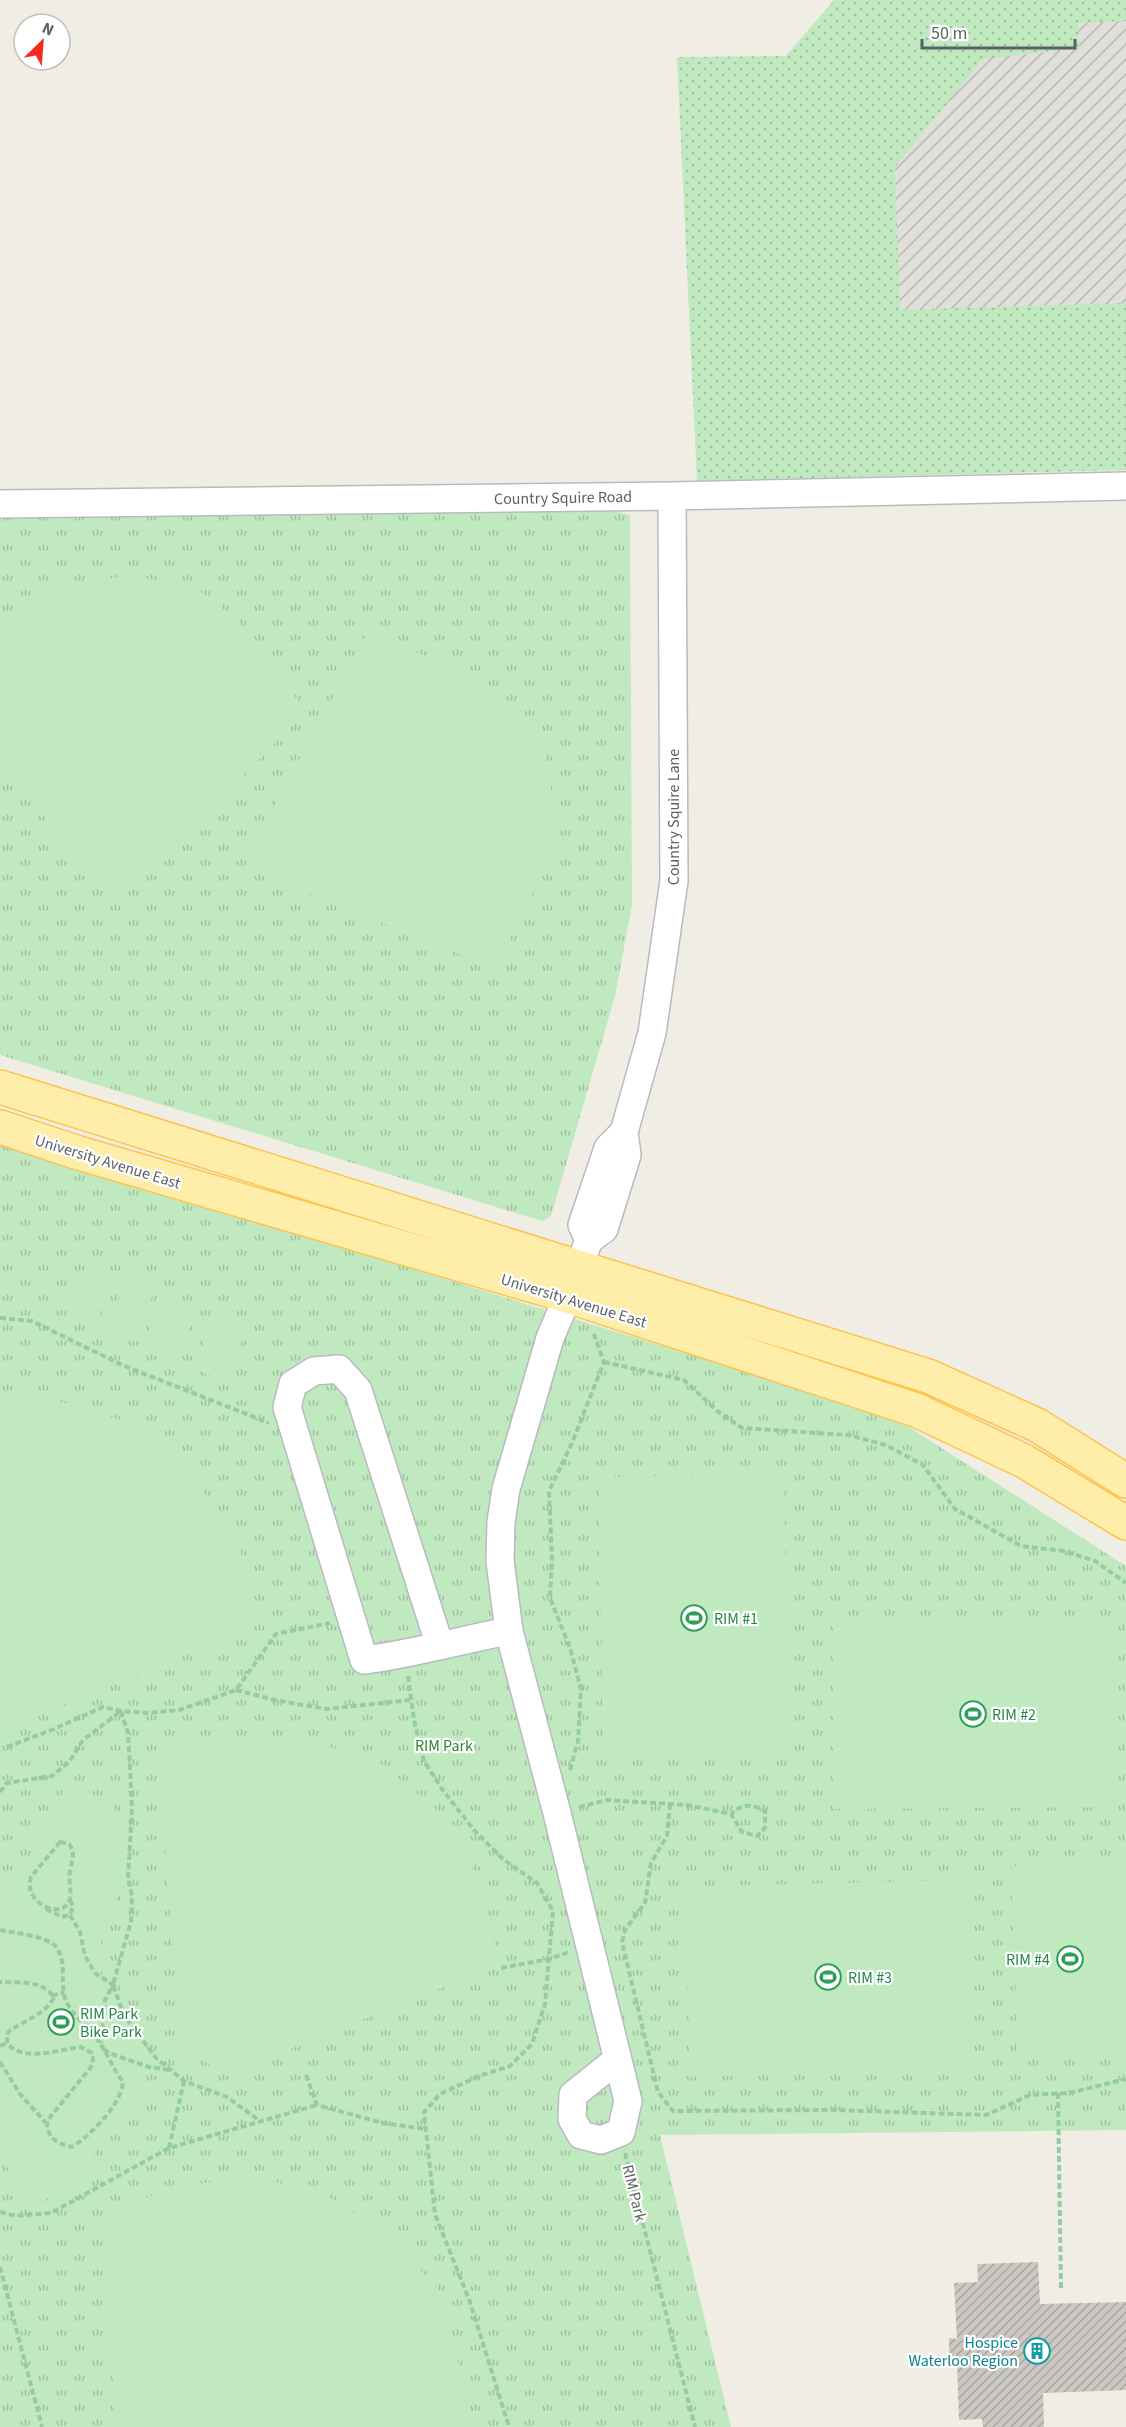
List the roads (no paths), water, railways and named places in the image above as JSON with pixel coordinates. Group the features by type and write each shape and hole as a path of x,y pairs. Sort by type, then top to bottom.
{"main road":[{"name":"University Avenue East","path":"0,1087 928,1376 1037,1425 1126,1481"},
{"name":"University Avenue East","path":"0,1127 79,1154 579,1268 916,1410 1024,1461 1126,1524"}],"street":[{"name":"Country Squire Road","path":"0,504 672,496 1126,486"},
{"name":"Country Squire Lane","path":"579,1268 582,1226 608,1148 624,1132 652,1033 674,881 672,496"},
{"path":"579,1268 550,1338 506,1489 501,1522 500,1561 509,1632 557,1813 589,1945 618,2059 628,2101 621,2132 601,2140 581,2135 572,2119 573,2095 618,2059"},
{"path":"440,1646 357,1390 339,1369 314,1371 293,1383 287,1407 364,1660 403,1656 470,1638 509,1632"}],"place":[{"name":"RIM #1","path":"694,1618"},
{"name":"RIM #2","path":"973,1714"},
{"name":"RIM #4","path":"1070,1959"},
{"name":"RIM #3","path":"828,1977"},
{"name":"RIM Park Bike Park","path":"61,2022"},
{"name":"Hospice Waterloo Region","path":"1037,2351"}],"park label":[{"name":"RIM Park","path":"444,1745"}]}
